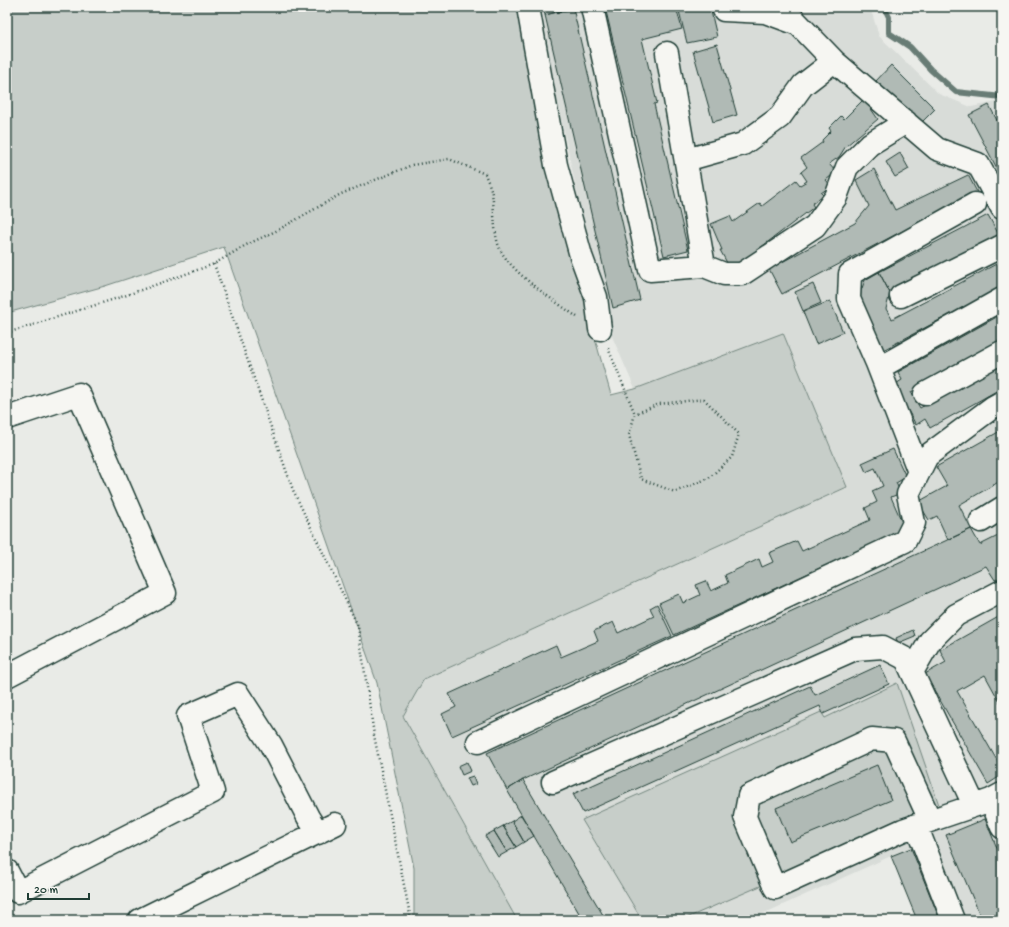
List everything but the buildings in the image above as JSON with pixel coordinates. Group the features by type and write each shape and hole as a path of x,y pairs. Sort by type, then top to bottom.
{"lane":[{"path":"528,7 556,165 581,256 596,297 600,329"},
{"path":"592,7 650,270 704,266 724,274 742,274 815,226 836,197 847,167 870,144 906,122"},
{"path":"782,7 834,61 937,149 978,164 1002,208"},
{"path":"724,10 765,12 799,25"},
{"path":"667,53 704,266"},
{"path":"686,160 743,144 780,116 804,85 834,61"},
{"path":"919,472 879,368 849,299 850,274 975,204"},
{"path":"901,296 1002,246"},
{"path":"879,368 1002,299"},
{"path":"925,394 1002,352"},
{"path":"7,418 79,394 165,593 7,676"},
{"path":"478,742 905,541 914,523 908,494 927,456 992,407 1002,402"},
{"path":"981,521 1002,508"},
{"path":"912,672 930,641 956,615 1002,591"},
{"path":"553,782 855,649 884,648 906,659 912,672 989,800 1002,827"},
{"path":"7,871 18,892 213,792 188,716 238,694 327,828 140,920"},
{"path":"953,920 923,822 894,741 872,739 748,796 745,817 775,888 923,822 989,800"}],"path":[{"path":"7,332 124,296 214,264 341,194 412,165 449,159 485,174 492,192 500,251 516,269 545,294 577,317 600,329 635,414 629,435 641,479 675,492 709,478 732,457 739,434 704,399 659,404 635,414"},
{"path":"214,264 293,490 358,626 374,735 411,920"}],"shaded area":[{"path":"7,7 519,7 547,170 611,395 635,389 783,333 847,487 424,679 403,716 517,920 414,920 414,868 377,683 224,247 105,286 7,313"},
{"path":"537,7 870,7 879,36 939,94 971,107 1002,101 1002,920 917,920 891,856 749,920 517,920 403,716 424,679 847,487 783,334 635,389 604,318"},
{"path":"897,683 940,808 682,920 642,920 582,820 821,712 825,718"}],"waterway":[{"path":"884,7 889,17 889,33 910,47 931,70 956,92 1002,97"}]}
